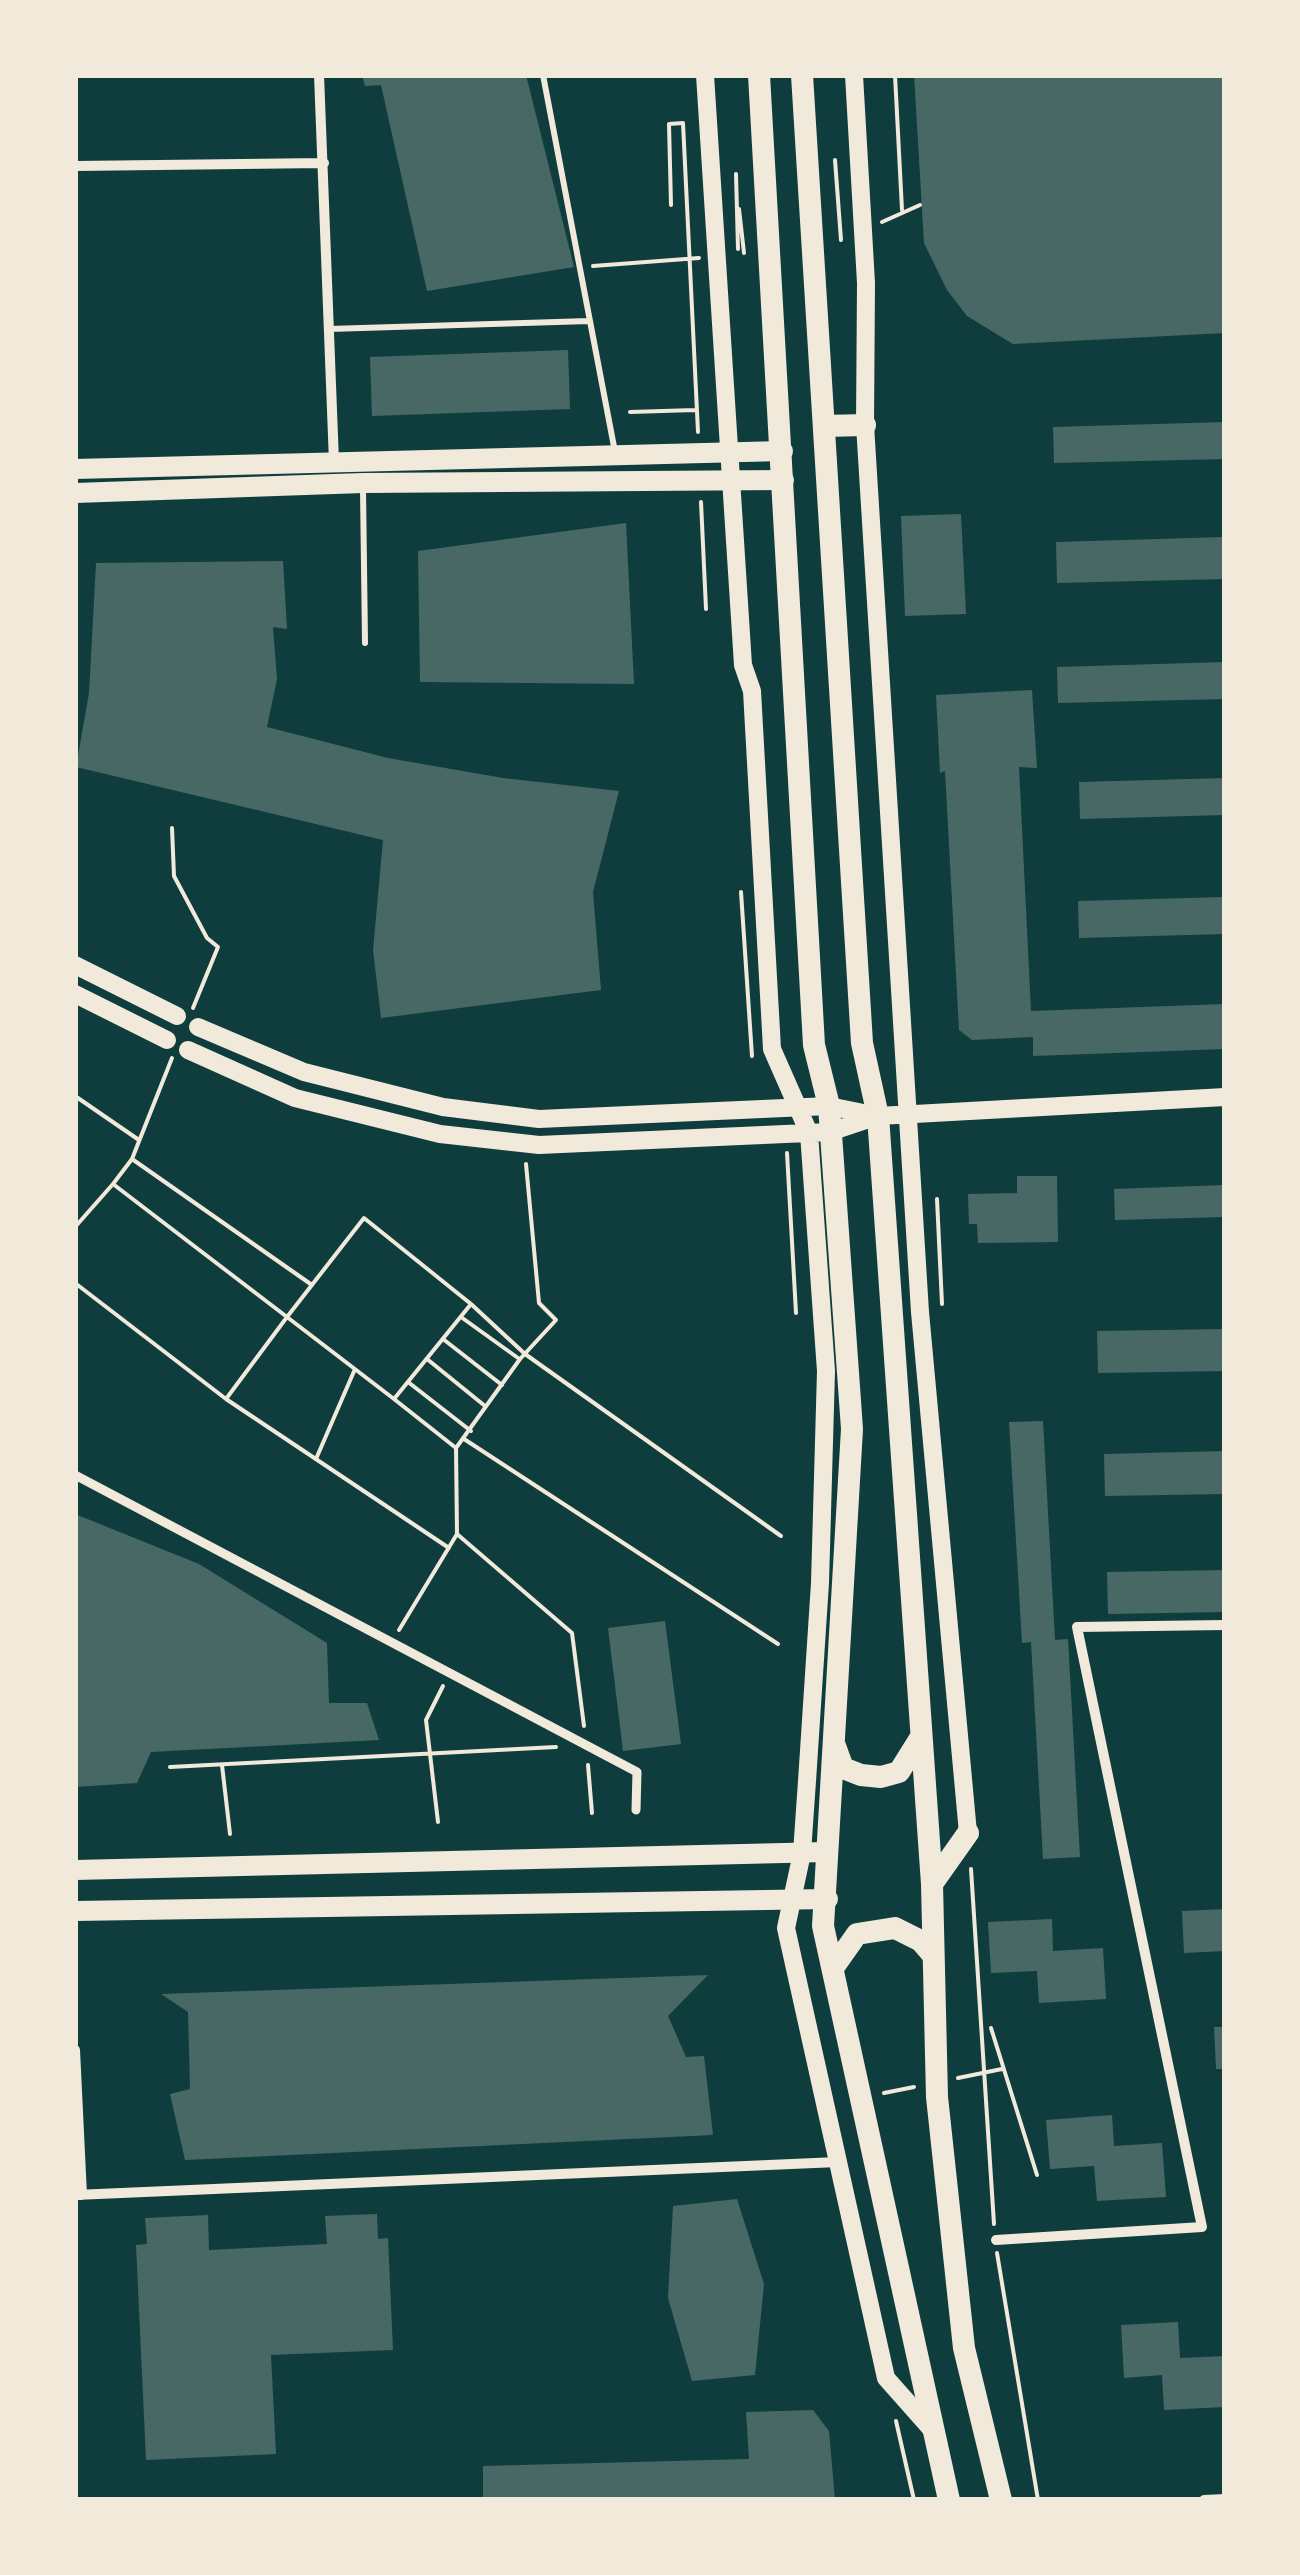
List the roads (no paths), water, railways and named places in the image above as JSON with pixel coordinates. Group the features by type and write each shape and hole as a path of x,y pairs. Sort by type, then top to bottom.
{"main road":[{"path":"759,75 814,1045 829,1106 820,1132 852,1429 826,1852 828,1900 823,1926 949,2500"},
{"path":"802,75 862,1043 878,1116 932,1884 937,2097 964,2348 1001,2500"},
{"path":"824,426 865,425"},
{"path":"75,469 783,451"},
{"path":"75,493 363,483 784,480"},
{"path":"834,1743 843,1768 861,1776 882,1776 898,1772 919,1740"},
{"path":"932,1884 968,1833"},
{"path":"75,1870 826,1852"},
{"path":"75,1911 828,1900"},
{"path":"833,1968 857,1934 895,1928 922,1942 933,1955"}],"street":[{"path":"319,75 331,460 363,483"},
{"path":"706,75 743,665 752,691 772,1049 798,1107 820,1132 826,1435 802,1853 786,1928 886,2378 933,2431"},
{"path":"854,75 866,283 865,425 920,1312 968,1833"},
{"path":"75,166 324,163"},
{"path":"75,965 177,1016"},
{"path":"75,994 167,1040"},
{"path":"198,1027 304,1072 443,1107 539,1119 829,1106 878,1116"},
{"path":"188,1050 295,1098 440,1134 524,1144 820,1132 878,1116 1225,1097"},
{"path":"75,1475 637,1772 636,1810"},
{"path":"996,2240 1202,2227 1077,1627 1225,1625"},
{"path":"75,2050 78,2195 838,2162"},
{"path":"1204,2500 1225,2499"}],"lane":[{"path":"543,75 615,454"},
{"path":"329,329 589,321"},
{"path":"363,483 365,643"}]}
